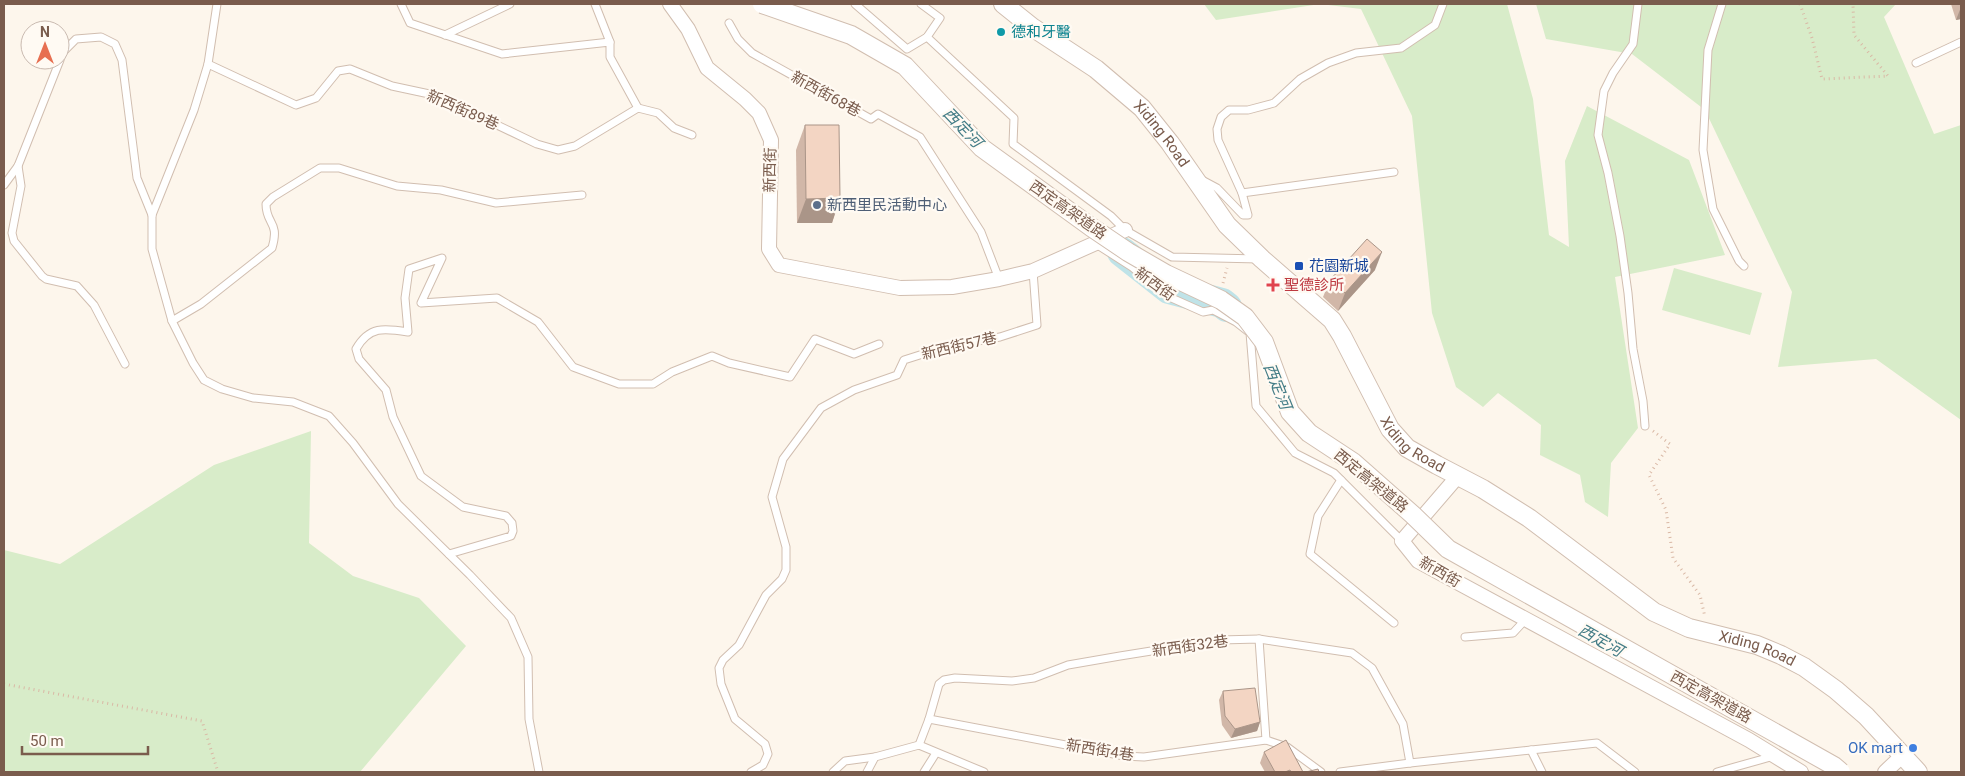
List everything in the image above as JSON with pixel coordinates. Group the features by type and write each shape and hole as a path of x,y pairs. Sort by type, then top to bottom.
{"street":[{"name":"新西街","path":"670,4 688,29 707,68 759,113 771,140 770,248 779,265 900,288 952,287 1033,271 1096,244"},
{"name":"西定高架道路","path":"762,4 851,35 905,66 982,148 1128,252 1166,274 1221,300 1245,317 1264,342 1290,412 1309,434 1353,462 1448,549 1834,766 1841,772"},
{"name":"Xiding Road","path":"1003,4 1032,27 1096,69 1142,108 1170,143 1227,225 1262,259 1332,320 1390,429 1398,439 1415,452 1483,489 1529,518 1654,612 1688,628 1757,645 1804,667 1836,690 1866,716 1918,772"},
{"path":"1096,244 1126,230"},
{"path":"1402,541 1458,476"},
{"name":"新西街","path":"1402,541 1418,561 1749,740 1801,772"},
{"path":"1884,772 1902,755"}],"lane":[{"path":"217,4 208,64 194,110 152,214 152,249 172,321 193,363 204,380 222,390 253,398 293,402 329,416 353,443 398,504 511,618 528,657 529,719 539,772"},
{"path":"401,4 410,24 502,54 610,42"},
{"path":"445,35 510,4"},
{"path":"595,4 610,42 610,57 638,108 658,113 674,128 692,135"},
{"path":"855,4 907,49 927,37 940,18 921,4"},
{"path":"1191,174 1217,188 1243,214 1248,214 1242,193 1218,140 1217,129 1221,117 1229,110 1248,110 1274,102 1300,79 1328,63 1356,53 1401,48 1434,25 1443,4"},
{"path":"1638,4 1632,44 1604,91 1598,135 1608,173 1620,236 1633,349 1643,401 1645,426"},
{"path":"1722,4 1708,50 1703,150 1713,209 1739,261 1744,266"},
{"name":"新西街68巷","path":"729,23 738,39 752,53 871,119 878,114 920,137 981,232 1000,279"},
{"path":"70,44 76,38 101,36 115,44 122,60 137,178 152,214"},
{"path":"927,37 1014,118 1013,144 1111,216 1126,230 1172,257 1229,260 1262,259"},
{"path":"1916,63 1961,42"},
{"name":"新西街89巷","path":"208,64 296,105 316,98 338,71 350,69 392,86 434,95 537,144 558,150 575,146 638,108"},
{"path":"4,185 18,166 56,70"},
{"path":"18,166 21,186 12,234 14,241 46,279 77,286 94,305 125,364"},
{"path":"172,321 201,304 272,248 276,235 275,228 266,213 266,204 273,197 320,168 339,168 397,186 441,190 496,203 582,195"},
{"path":"1242,193 1394,172"},
{"name":"新西街","path":"1096,244 1132,267 1166,296 1203,312 1213,310 1236,322 1250,334 1256,406 1295,453 1334,473 1402,541"},
{"path":"449,554 511,536 513,531 512,523 506,516 464,507 421,476 394,417 386,390 359,359 356,349 360,341 369,332 386,328 408,332 405,298 409,269 442,258 421,303 497,298 538,322 573,367 619,384 653,384 672,372 712,356 729,363 790,378 815,339 854,354 879,344"},
{"name":"新西街57巷","path":"751,772 763,765 768,754 767,749 758,737 735,719 721,684 718,668 723,660 739,645 766,595 782,579 786,570 786,547 772,497 783,459 821,408 854,390 897,375 904,360 945,347 1000,337 1037,325 1033,271"},
{"path":"1341,480 1318,516 1310,554 1394,623"},
{"path":"1465,637 1513,633 1526,619"},
{"path":"1259,639 1266,740"},
{"name":"新西街32巷","path":"929,719 939,684 944,680 954,678 1012,681 1034,678 1068,665 1103,659 1220,640 1259,639 1352,653 1372,668 1403,724 1410,763"},
{"path":"919,745 929,719"},
{"name":"新西街4巷","path":"929,719 1124,756 1144,757 1266,740 1287,747 1321,772"},
{"path":"1340,772 1597,744 1635,772"},
{"path":"833,772 845,761 875,757 919,745 984,772"},
{"path":"1531,750 1542,772"},
{"path":"924,772 936,753"},
{"path":"1717,772 1775,756"},
{"path":"867,772 875,757"}],"path":[{"path":"1800,4 1812,38 1822,80 1888,76 1854,35 1853,4"},
{"path":"1223,286 1229,260"},
{"path":"1645,426 1670,444 1649,475 1666,510 1673,558 1700,595 1709,634"},
{"path":"4,684 202,721 218,772"}],"green space":[{"path":"1204,4 1320,4 1216,20"},
{"path":"1320,4 1507,4 1533,99 1549,235 1569,247 1565,161 1587,106 1689,160 1725,255 1615,277 1638,428 1611,463 1608,517 1585,502 1580,475 1540,455 1541,425 1498,393 1483,407 1456,387 1432,313 1412,116 1361,9"},
{"path":"1536,4 1896,4 1884,17 1934,134 1961,125 1961,420 1876,359 1778,367 1792,292 1705,110 1632,54 1546,39"},
{"path":"1674,268 1762,293 1750,335 1662,310"},
{"path":"311,431 309,543 353,576 419,598 466,646 360,772 4,772 4,550 60,564 214,465"}],"building":[{"path":"805,125 839,125 840,198 806,199"},
{"path":"1367,239 1382,252 1345,293 1330,280"},
{"path":"1255,688 1260,722 1235,729 1225,716 1223,691"},
{"path":"1286,740 1303,772 1291,772 1290,770 1275,772 1264,752"},
{"path":"1318,769 1319,772 1306,772"}],"waterway":[{"name":"西定河","path":"1122,252 1169,289 1222,303 1227,307"}],"place":[{"name":"德和牙醫","path":"1001,32"},
{"name":"新西里民活動中心","path":"817,205"},
{"name":"花園新城","path":"1299,266"},
{"name":"聖德診所","path":"1273,285"},
{"name":"OK mart","path":"1913,748"}]}
